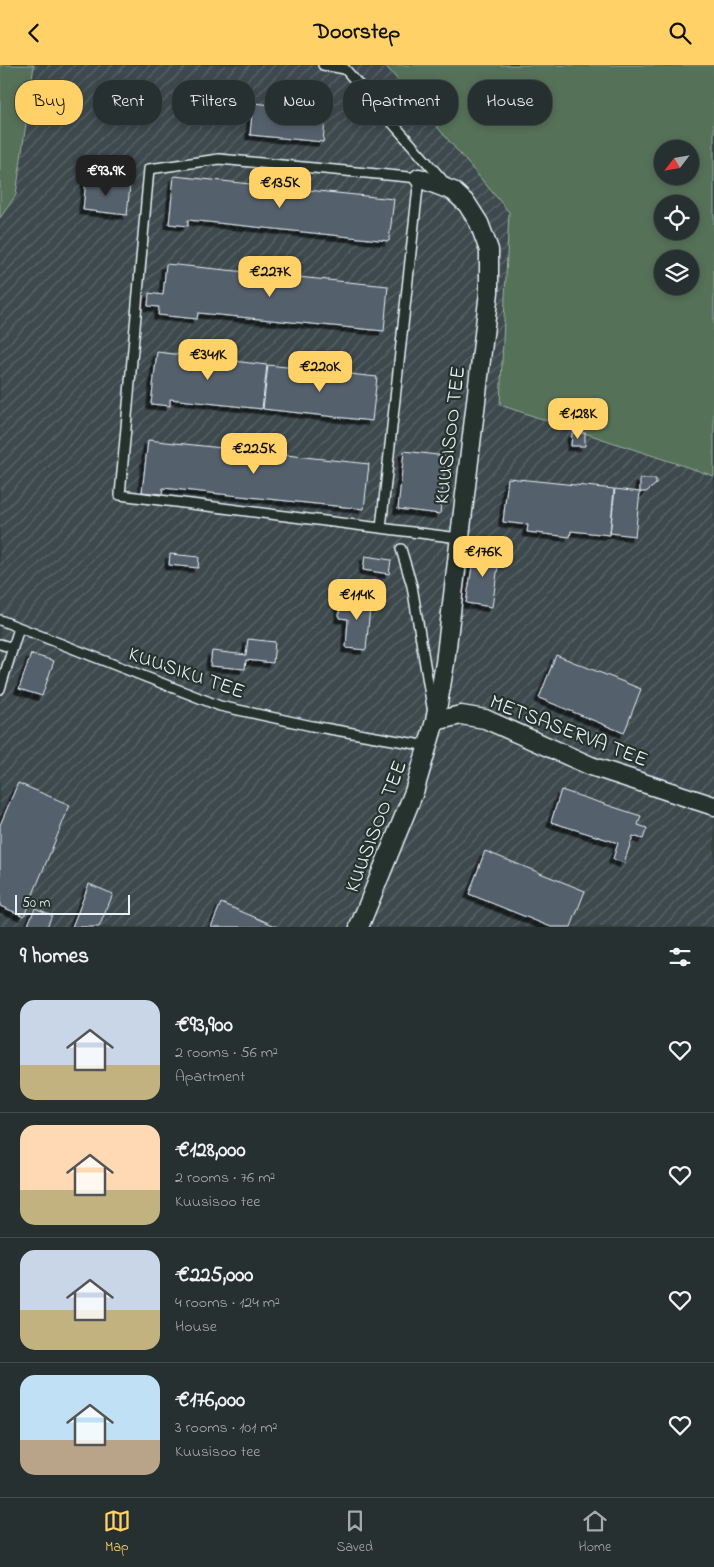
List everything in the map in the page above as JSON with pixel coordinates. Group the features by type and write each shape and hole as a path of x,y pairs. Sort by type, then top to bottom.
{"street":[{"name":"KUUSISOO TEE","path":"359,927 414,792 434,721 445,663 489,292 489,250 479,223 467,203 452,191 419,178"},
{"name":"METSASERVA TEE","path":"434,721 461,715 485,719 591,766 714,805"}],"lane":[{"path":"323,65 345,69 452,191"},
{"path":"381,528 419,178 219,159 149,169 120,495 381,528 459,537"},
{"path":"401,549 412,585 434,721"},
{"name":"KUUSIKU TEE","path":"0,620 220,707 312,726 428,746"},
{"path":"0,689 19,628"},
{"path":"0,644 13,648"}],"shaded area":[{"path":"34,65 385,65 398,80 343,80 343,125 436,125 509,212 500,405 714,476 714,927 0,927 0,218 16,195 26,125 83,125 83,80 32,80"}],"green space":[{"path":"0,65 34,65 32,80 15,80 15,125 26,125 16,195 0,218"},
{"path":"385,65 714,65 714,476 500,405 509,212 436,125 458,125 458,80 398,80"}],"building":[{"path":"255,103 265,104 265,125 325,125 323,142 250,135 251,125 255,125"},
{"path":"174,176 394,199 389,241 188,220 188,226 169,224"},
{"path":"86,180 130,185 127,215 83,210"},
{"path":"166,264 388,286 384,331 198,313 197,319 158,315 159,307 148,306 149,293 163,295"},
{"path":"157,352 267,365 262,409 170,399 170,406 151,404"},
{"path":"268,365 377,377 372,421 263,409"},
{"path":"572,433 585,433 585,446 571,446"},
{"path":"148,440 369,464 364,509 163,488 162,494 142,492"},
{"path":"404,451 446,456 440,514 398,509"},
{"path":"508,478 614,489 610,535 571,531 570,537 527,532 528,525 503,522"},
{"path":"640,479 656,479 656,484 646,492 640,492"},
{"path":"615,489 640,492 635,536 610,533"},
{"path":"475,549 500,553 492,607 466,603"},
{"path":"170,554 199,557 198,568 169,565"},
{"path":"365,556 391,560 389,574 363,570"},
{"path":"351,595 371,597 366,650 346,648 348,619 339,618 340,602 350,602"},
{"path":"248,639 275,642 273,663 246,660 245,669 210,666 212,651 246,655"},
{"path":"31,654 54,661 42,696 19,689"},
{"path":"556,655 641,689 624,733 539,698"},
{"path":"18,783 70,805 24,916 0,906 0,825"},
{"path":"561,790 641,816 638,825 647,828 643,839 633,836 624,863 613,859 618,843 551,822"},
{"path":"485,851 585,891 571,927 551,927 469,894"},
{"path":"89,884 113,894 99,927 72,927"},
{"path":"221,903 278,927 211,927"},
{"path":"35,908 52,915 47,927 27,927"}]}
